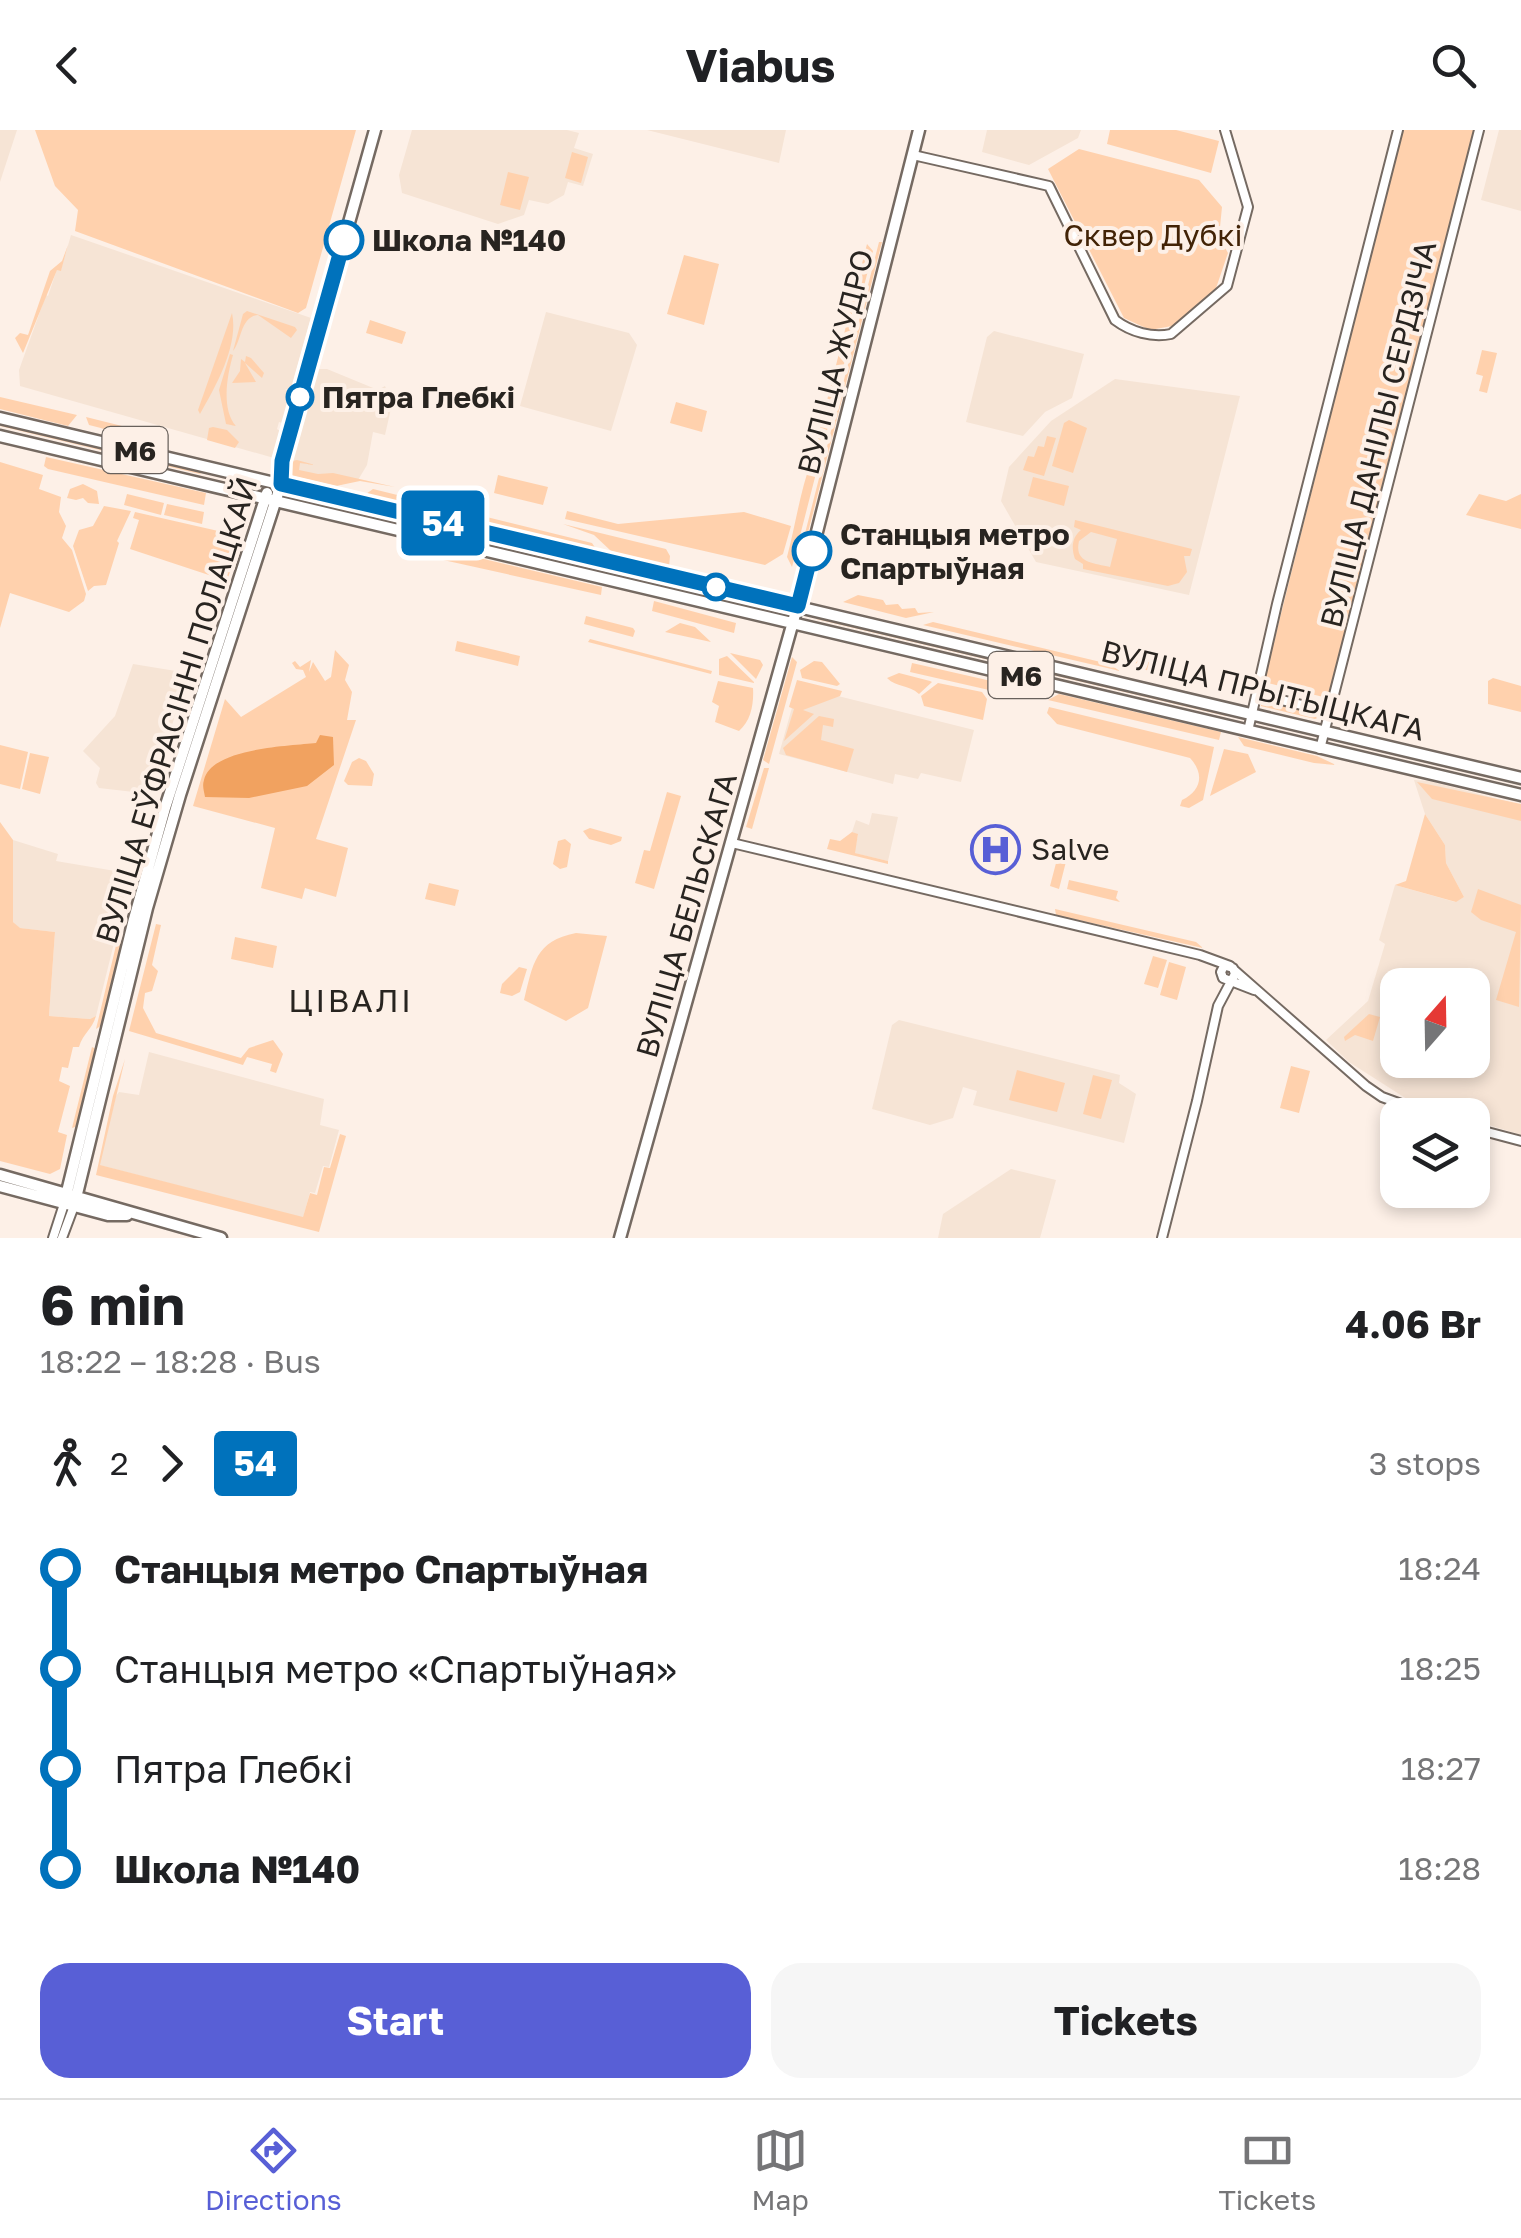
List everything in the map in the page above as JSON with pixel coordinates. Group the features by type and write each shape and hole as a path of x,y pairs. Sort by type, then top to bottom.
{"main road":[{"name":"ВУЛІЦА ЕЎФРАСІННІ ПОЛАЦКАЙ","path":"70,1199 134,919 165,808 276,483 375,130"},
{"name":"ВУЛІЦА ЖУДРО","path":"798,606 920,130"},
{"name":"ВУЛІЦА ПРЫТЫЦКАГА","path":"0,418 1521,778"},
{"name":"ВУЛІЦА ПРЫТЫЦКАГА","path":"0,436 1521,795"},
{"path":"201,483 206,466"},
{"name":"ВУЛІЦА БЕЛЬСКАГА","path":"620,1238 798,606"},
{"path":"0,1175 108,1215 133,1216 221,1238"},
{"path":"0,1186 70,1199"}],"street":[{"path":"913,155 1049,186 1115,320 1160,336 1172,334 1227,286 1248,208 1224,130"},
{"name":"ВУЛІЦА ДАНІЛЫ СЕРДЗІЧА","path":"1248,732 1398,130"},
{"name":"ВУЛІЦА ДАНІЛЫ СЕРДЗІЧА","path":"1320,749 1479,130"},
{"path":"1257,694 1330,712"},
{"path":"732,843 1200,955 1232,972 1374,1092 1389,1098"},
{"path":"1200,955 1216,966 1225,979 1232,972"},
{"path":"1218,1006 1232,972"},
{"path":"1162,1238 1198,1102 1221,974"},
{"path":"1490,1133 1521,1141"},
{"path":"53,1238 70,1199"},
{"path":"62,1238 70,1199"}],"shaded area":[{"path":"0,130 17,130 0,182"},
{"path":"412,130 567,130 579,133 574,148 593,154 583,186 568,182 564,195 548,204 529,200 524,215 498,224 402,193 399,175"},
{"path":"647,130 786,130 779,163"},
{"path":"987,130 1081,130 1078,138 1029,165 982,152"},
{"path":"1499,130 1521,130 1521,211 1481,200"},
{"path":"71,235 311,318 291,389 285,389 290,392 277,429 280,431 274,458 20,386 19,370 46,295 57,269 61,270"},
{"path":"546,312 629,333 637,345 611,431 520,406"},
{"path":"994,331 1084,354 1072,398 1045,412 1023,436 966,422 987,337"},
{"path":"313,369 327,369 378,390 385,386 392,404 385,435 373,432 367,465 358,480 336,486 288,472 286,465 292,462 316,371"},
{"path":"1115,379 1240,396 1189,595 1036,562 1001,501 1009,467 1051,421"},
{"path":"133,664 188,673 151,794 99,788 96,783 100,768 83,751 115,716"},
{"path":"798,686 974,730 961,782 921,773 918,779 895,774 893,784 779,754"},
{"path":"320,735 333,737 334,765 307,786 249,798 205,797 204,780 221,761 252,751 316,743"},
{"path":"1414,780 1521,805 1521,1135 1490,1125 1490,1098 1405,1098 1349,1062 1326,1040 1368,1001 1385,944 1379,940 1395,885 1455,902 1464,897 1446,863 1445,845 1425,814"},
{"path":"872,813 898,817 888,861 854,853 858,835 852,832 856,820 869,825"},
{"path":"13,840 58,854 56,861 127,873 123,904 112,910 107,923 118,927 96,1016 90,1019 49,1016 55,932 19,928 13,922"},
{"path":"899,1020 1120,1075 1119,1083 1136,1094 1124,1143 973,1105 977,1091 963,1087 953,1118 930,1125 872,1109 892,1025"},
{"path":"149,1052 324,1099 320,1125 339,1130 329,1167 323,1166 303,1218 99,1165 116,1096 119,1092 139,1095"},
{"path":"1011,1169 1056,1180 1040,1238 938,1238 943,1214"}],"green space":[{"path":"35,130 356,130 306,308 298,313 75,231 78,210 55,186"},
{"path":"1110,130 1176,130 1219,141 1211,173 1107,144"},
{"path":"1402,130 1475,130 1331,699 1264,682"},
{"name":"Сквер Дубкі","path":"1079,149 1199,180 1222,207 1219,237 1228,253 1214,294 1172,326 1150,330 1124,318 1048,169"},
{"path":"572,152 588,157 581,183 565,178"},
{"path":"508,172 529,177 520,210 500,205"},
{"path":"882,242 801,560 799,557"},
{"path":"867,244 873,251 792,567 787,557 801,495"},
{"path":"68,245 61,271 57,270 23,353 15,338 20,333 28,335 50,271 62,261"},
{"path":"684,255 719,264 704,325 667,314"},
{"path":"247,311 295,327 297,330 291,338 258,315 248,320 233,351"},
{"path":"232,313 229,352 200,414 198,410"},
{"path":"370,320 406,332 402,344 366,333"},
{"path":"1482,350 1497,353 1487,393 1479,391 1483,376 1476,374"},
{"path":"230,354 233,355 227,402 236,426 226,424 219,390"},
{"path":"246,356 264,373 262,378 245,363 256,382 232,383 240,371 241,359 245,362"},
{"path":"0,397 77,415 68,426 0,409"},
{"path":"676,402 707,411 702,432 670,423"},
{"path":"86,417 162,436 166,440 164,448 89,425"},
{"path":"1069,420 1087,428 1073,473 1052,466 1064,423"},
{"path":"0,422 198,469 202,472 0,426"},
{"path":"209,428 227,430 239,442 235,448 207,440"},
{"path":"1047,436 1056,438 1044,476 1023,470 1028,456 1034,457 1038,446 1044,447"},
{"path":"46,457 206,493 204,505 48,469 44,466"},
{"path":"297,460 315,465 300,463 299,470 395,487 360,481 336,486 293,476 287,462"},
{"path":"0,462 43,475 39,489 61,497 59,512 66,526 62,538 72,550 86,594 84,601 69,612 10,593 0,628"},
{"path":"498,475 548,487 543,505 494,493"},
{"path":"1033,477 1069,486 1064,506 1028,496"},
{"path":"83,484 97,491 99,504 67,498 70,489"},
{"path":"373,489 592,543 596,549 366,494"},
{"path":"287,491 780,610 778,613 530,551 287,497"},
{"path":"127,494 164,503 161,515 124,505"},
{"path":"1479,494 1506,501 1521,494 1521,529 1466,515"},
{"path":"167,504 204,512 202,524 164,515"},
{"path":"104,506 131,511 117,541 106,585 88,591 73,546 79,530 93,526"},
{"path":"567,511 618,524 744,512 791,526 783,554 765,565 565,519"},
{"path":"135,512 227,533 238,547 227,581 130,549 139,520 133,518"},
{"path":"1075,520 1192,549 1190,556 1184,556 1187,572 1179,583 1168,586 1083,569 1083,564 1075,559 1073,547 1081,530 1074,527","holes":["1091,532 1117,539 1110,567 1086,561 1079,554 1079,541"]},
{"path":"563,524 666,549 669,567 611,551 594,535"},
{"path":"425,545 602,587 601,595 416,554"},
{"path":"858,595 883,600 886,605 898,604 902,609 915,608 918,613 934,612 906,618 843,602"},
{"path":"654,601 736,623 734,633 652,611"},
{"path":"586,616 633,628 633,637 584,624"},
{"path":"816,619 1226,714 1226,716"},
{"path":"933,622 1109,664 1120,671 923,625"},
{"path":"680,623 695,627 711,642 665,632"},
{"path":"590,639 712,671 711,674 588,642"},
{"path":"457,641 520,656 518,666 455,651"},
{"path":"335,650 349,665 345,680 352,692 347,720 356,720 316,839 348,848 336,897 305,888 302,899 261,888 275,828 193,806 225,699 241,717 306,677 303,670 296,669 292,663 295,661 300,667 311,660 309,672 313,662 325,681 331,677"},
{"path":"730,653 760,660 763,665 756,679"},
{"path":"1114,654 1162,665 1166,675 1126,665"},
{"path":"727,656 754,683 719,675 719,659"},
{"path":"792,657 797,662 769,764 763,760"},
{"path":"814,661 822,662 840,684 802,678 800,670"},
{"path":"912,663 1000,683 1011,695 910,672"},
{"path":"899,673 932,682 919,694 887,678"},
{"path":"1493,678 1521,686 1521,712 1488,704 1488,681"},
{"path":"797,680 842,691 840,696 803,710 814,714 784,741 794,709 789,707"},
{"path":"718,681 753,688 751,712 739,731 715,722 719,706 712,702"},
{"path":"938,683 982,692 987,699 983,720 924,706 921,696"},
{"path":"1059,694 1221,732 1219,740 1048,700"},
{"path":"1260,698 1317,711 1320,717 1261,706"},
{"path":"1049,707 1214,747 1203,800 1189,808 1180,806 1199,782 1198,770 1190,758 1057,724 1047,713"},
{"path":"819,716 834,719 833,727 823,725 821,740 854,749 847,772 786,755 783,748"},
{"path":"1238,737 1317,756 1336,765 1244,746"},
{"path":"0,745 28,752 20,789 0,784"},
{"path":"1224,749 1248,754 1256,772 1210,796"},
{"path":"30,753 49,757 40,794 22,789"},
{"path":"359,758 366,761 374,774 372,786 348,785 344,781 352,762"},
{"path":"764,768 769,768 752,829 746,827"},
{"path":"1417,782 1521,804 1521,821 1432,799"},
{"path":"667,792 681,796 654,889 635,883 644,850 650,851"},
{"path":"1425,814 1445,845 1446,863 1464,897 1456,902 1395,885 1406,881"},
{"path":"0,822 13,840 13,922 20,928 55,932 49,1016 96,1016 79,1047 73,1047 68,1068 62,1067 59,1081 70,1086 58,1132 67,1135 60,1169 50,1174 0,1161"},
{"path":"590,828 622,837 621,841 611,845 589,839 583,831"},
{"path":"852,832 858,834 855,853 888,864 827,849 830,839 840,841"},
{"path":"565,839 571,844 567,867 560,869 553,864 558,841"},
{"path":"1061,844 1070,846 1059,889 1050,886"},
{"path":"1069,880 1118,891 1116,898 1120,902 1067,889"},
{"path":"429,883 459,890 455,906 425,899"},
{"path":"1478,889 1521,905 1519,1007 1496,1000 1516,932 1481,920 1471,912"},
{"path":"1055,909 1196,942 1203,948 1056,915"},
{"path":"156,924 161,925 152,965 158,971 152,991 145,993 143,1008 156,1033 241,1058 249,1048 273,1040 283,1054 276,1073 270,1071 272,1064 247,1057 243,1065 129,1031"},
{"path":"119,933 125,934 102,1025 96,1029"},
{"path":"576,933 607,936 588,1008 566,1021 524,1000 534,965 544,948"},
{"path":"235,937 277,946 273,968 231,959"},
{"path":"1153,956 1167,960 1158,988 1144,984"},
{"path":"1169,962 1186,967 1177,1000 1160,995"},
{"path":"519,967 527,969 520,992 512,996 500,993 502,984"},
{"path":"1369,1014 1380,1017 1373,1041 1355,1035 1345,1041 1344,1037"},
{"path":"92,1047 96,1049 78,1126 72,1128"},
{"path":"125,1059 100,1165 303,1217 310,1193 317,1195 324,1167 330,1168 340,1134 346,1136 319,1232 96,1175"},
{"path":"1291,1066 1310,1071 1299,1113 1280,1108"},
{"path":"1017,1070 1065,1083 1057,1112 1009,1100"},
{"path":"1093,1075 1112,1080 1101,1119 1083,1114"}],"bus line":[{"name":"54","path":"344,240 282,461 281,484 798,606 812,551"}],"place":[{"name":"Школа №140","path":"344,240"},
{"name":"Пятра Глебкі","path":"300,397"},
{"name":"Станцыя метро Спартыўная","path":"812,551"},
{"name":"Salve","path":"996,849"}],"district":[{"name":"ЦІВАЛІ","path":"351,1000"}]}
